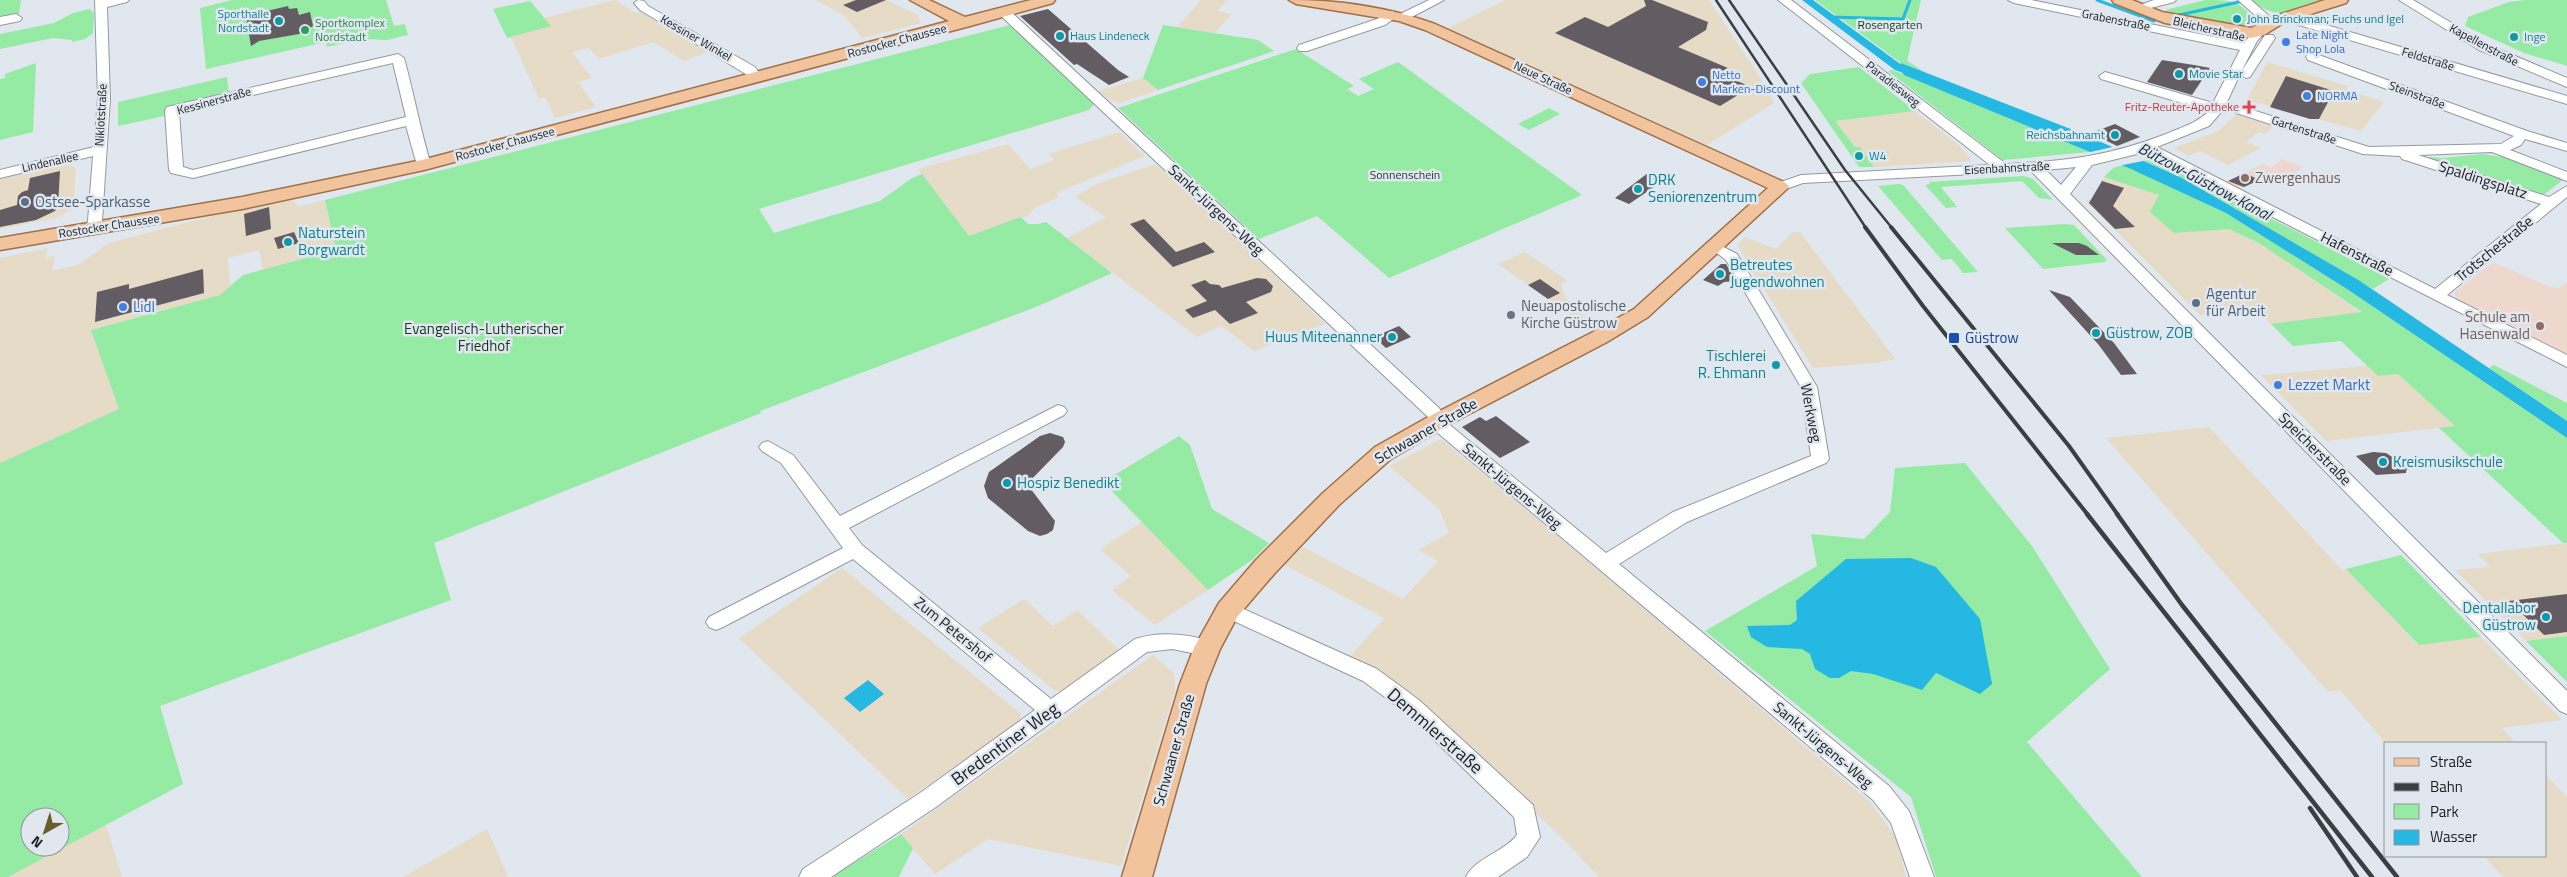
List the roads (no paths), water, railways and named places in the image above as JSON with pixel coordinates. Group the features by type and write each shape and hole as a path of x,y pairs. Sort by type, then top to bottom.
{"main road":[{"path":"917,0 961,21 1024,0"},
{"name":"Rostocker Chaussee","path":"423,161 753,73 1048,0"},
{"name":"Neue Straße","path":"1296,0 1397,16 1438,30 1780,187"},
{"name":"Bleicherstraße","path":"2119,0 2193,27 2228,36 2258,37"},
{"path":"2289,18 2341,0"},
{"name":"Bleicherstraße","path":"2157,15 2258,37"},
{"name":"Eisenbahnstraße","path":"2258,37 2288,23 2289,18"},
{"name":"Rostocker Chaussee","path":"0,237 93,225 261,199 423,161 961,21"},
{"name":"Schwaaner Straße","path":"1137,877 1193,684 1207,648 1228,610 1265,567 1360,472 1383,453 1438,421 1600,337 1641,313 1780,187"},
{"name":"Rostocker Chaussee","path":"0,244 93,225"}],"street":[{"path":"102,3 122,0"},
{"path":"1303,48 1381,22 1438,0"},
{"name":"Paradiesweg","path":"1784,0 2002,168"},
{"name":"Grabenstraße","path":"2014,0 2258,37"},
{"path":"2143,6 2170,0"},
{"name":"Kapellenstraße","path":"2406,0 2483,47 2567,83"},
{"name":"Niklotstraße","path":"93,225 104,99 102,3"},
{"name":"Kessiner Winkel","path":"640,3 644,8 753,73"},
{"name":"Bleicherstraße","path":"2248,3 2258,37"},
{"name":"Sankt-Jürgens-Weg","path":"1004,12 1432,412 1446,430 1881,793 1901,818 1922,877"},
{"path":"0,21 16,18"},
{"name":"Feldstraße","path":"2289,18 2567,100"},
{"name":"Eisenbahnstraße","path":"1780,187 1801,179 2035,167 2092,161 2141,149 2194,129 2232,97 2258,37"},
{"name":"Eisenbahnstraße","path":"2220,106 2220,98 2258,37"},
{"name":"Steinstraße","path":"2312,57 2522,134"},
{"name":"Kessinerstraße","path":"412,120 194,174 176,170 172,110 398,58 423,161"},
{"name":"Gartenstraße","path":"2105,76 2220,106 2368,151 2391,152"},
{"path":"2493,148 2509,147 2522,134 2567,146"},
{"name":"Spaldingsplatz","path":"2391,152 2493,148 2567,177"},
{"name":"Hafenstraße","path":"2141,149 2437,295 2567,362"},
{"name":"Lindenallee","path":"0,174 99,150"},
{"name":"Spaldingsplatz","path":"2391,152 2552,203"},
{"path":"2062,194 2092,161"},
{"name":"Speicherstraße","path":"2035,167 2567,705"},
{"path":"2552,203 2567,190"},
{"name":"Trotschestraße","path":"2437,295 2552,203"},
{"name":"Werkweg","path":"1605,563 1680,517 1820,458 1809,387 1806,380 1732,257 1716,247"},
{"path":"838,526 1058,411"},
{"name":"Zum Petershof","path":"768,447 787,459 856,550 1051,711"},
{"path":"716,622 856,550"},
{"name":"Demmlerstraße","path":"1228,610 1370,675 1412,706 1525,812 1529,837 1519,850 1478,877"},
{"name":"Bredentiner Weg","path":"811,877 928,800 1142,645 1172,641 1207,648"}],"water":[{"path":"1901,63 2081,133 2182,178 2360,281 2567,421 2567,438 2347,289 2226,213 2131,169 1904,75 1899,68"},
{"path":"1911,558 1936,567 1980,619 1992,684 1980,694 1936,673 1922,690 1873,674 1851,671 1839,678 1830,678 1815,669 1810,654 1802,649 1767,647 1751,637 1747,626 1790,625 1797,620 1796,601 1846,559"},
{"path":"868,680 884,694 860,712 844,698"}],"waterway":[{"name":"Bützow-Güstrow-Kanal","path":"1807,0 1899,68 1917,75"},
{"path":"1829,17 1903,19 1910,0"},
{"path":"2097,0 2154,21"},
{"path":"2179,15 2248,0"}],"railway":[{"path":"1716,0 1866,228"},
{"path":"1729,0 1845,170 1892,228"},
{"path":"1865,227 1923,306 2088,515"},
{"path":"1891,227 2069,446 2118,515"},
{"path":"2087,514 2372,877"},
{"path":"2117,514 2182,605 2397,877"},
{"path":"2310,808 2357,877"}],"place":[{"name":"John Brinckman; Fuchs und Igel","path":"2237,19"},
{"name":"Sporthalle Nordstadt","path":"279,21"},
{"name":"Sportkomplex Nordstadt","path":"305,30"},
{"name":"Haus Lindeneck","path":"1060,36"},
{"name":"Inge","path":"2514,37"},
{"name":"Late Night Shop Lola","path":"2286,42"},
{"name":"Movie Star","path":"2179,74"},
{"name":"Netto Marken-Discount","path":"1702,82"},
{"name":"NORMA","path":"2307,96"},
{"name":"Fritz-Reuter-Apotheke","path":"2249,107"},
{"name":"Reichsbahnamt","path":"2115,135"},
{"name":"W4","path":"1859,156"},
{"name":"Zwergenhaus","path":"2245,178"},
{"name":"DRK Seniorenzentrum","path":"1638,189"},
{"name":"Ostsee-Sparkasse","path":"25,202"},
{"name":"Naturstein Borgwardt","path":"288,242"},
{"name":"Betreutes Jugendwohnen","path":"1720,274"},
{"name":"Agentur für Arbeit","path":"2196,303"},
{"name":"Lidl","path":"123,307"},
{"name":"Neuapostolische Kirche Güstrow","path":"1511,315"},
{"name":"Schule am Hasenwald","path":"2540,326"},
{"name":"Güstrow, ZOB","path":"2096,333"},
{"name":"Huus Miteenanner","path":"1392,337"},
{"name":"Güstrow","path":"1954,338"},
{"name":"Tischlerei R. Ehmann","path":"1776,365"},
{"name":"Lezzet Markt","path":"2278,385"},
{"name":"Kreismusikschule","path":"2383,462"},
{"name":"Hospiz Benedikt","path":"1007,483"},
{"name":"Dentallabor Güstrow","path":"2546,617"}],"park label":[{"name":"Rosengarten","path":"1890,25"},
{"name":"Sonnenschein","path":"1405,175"},
{"name":"Evangelisch-Lutherischer Friedhof","path":"484,338"}]}
